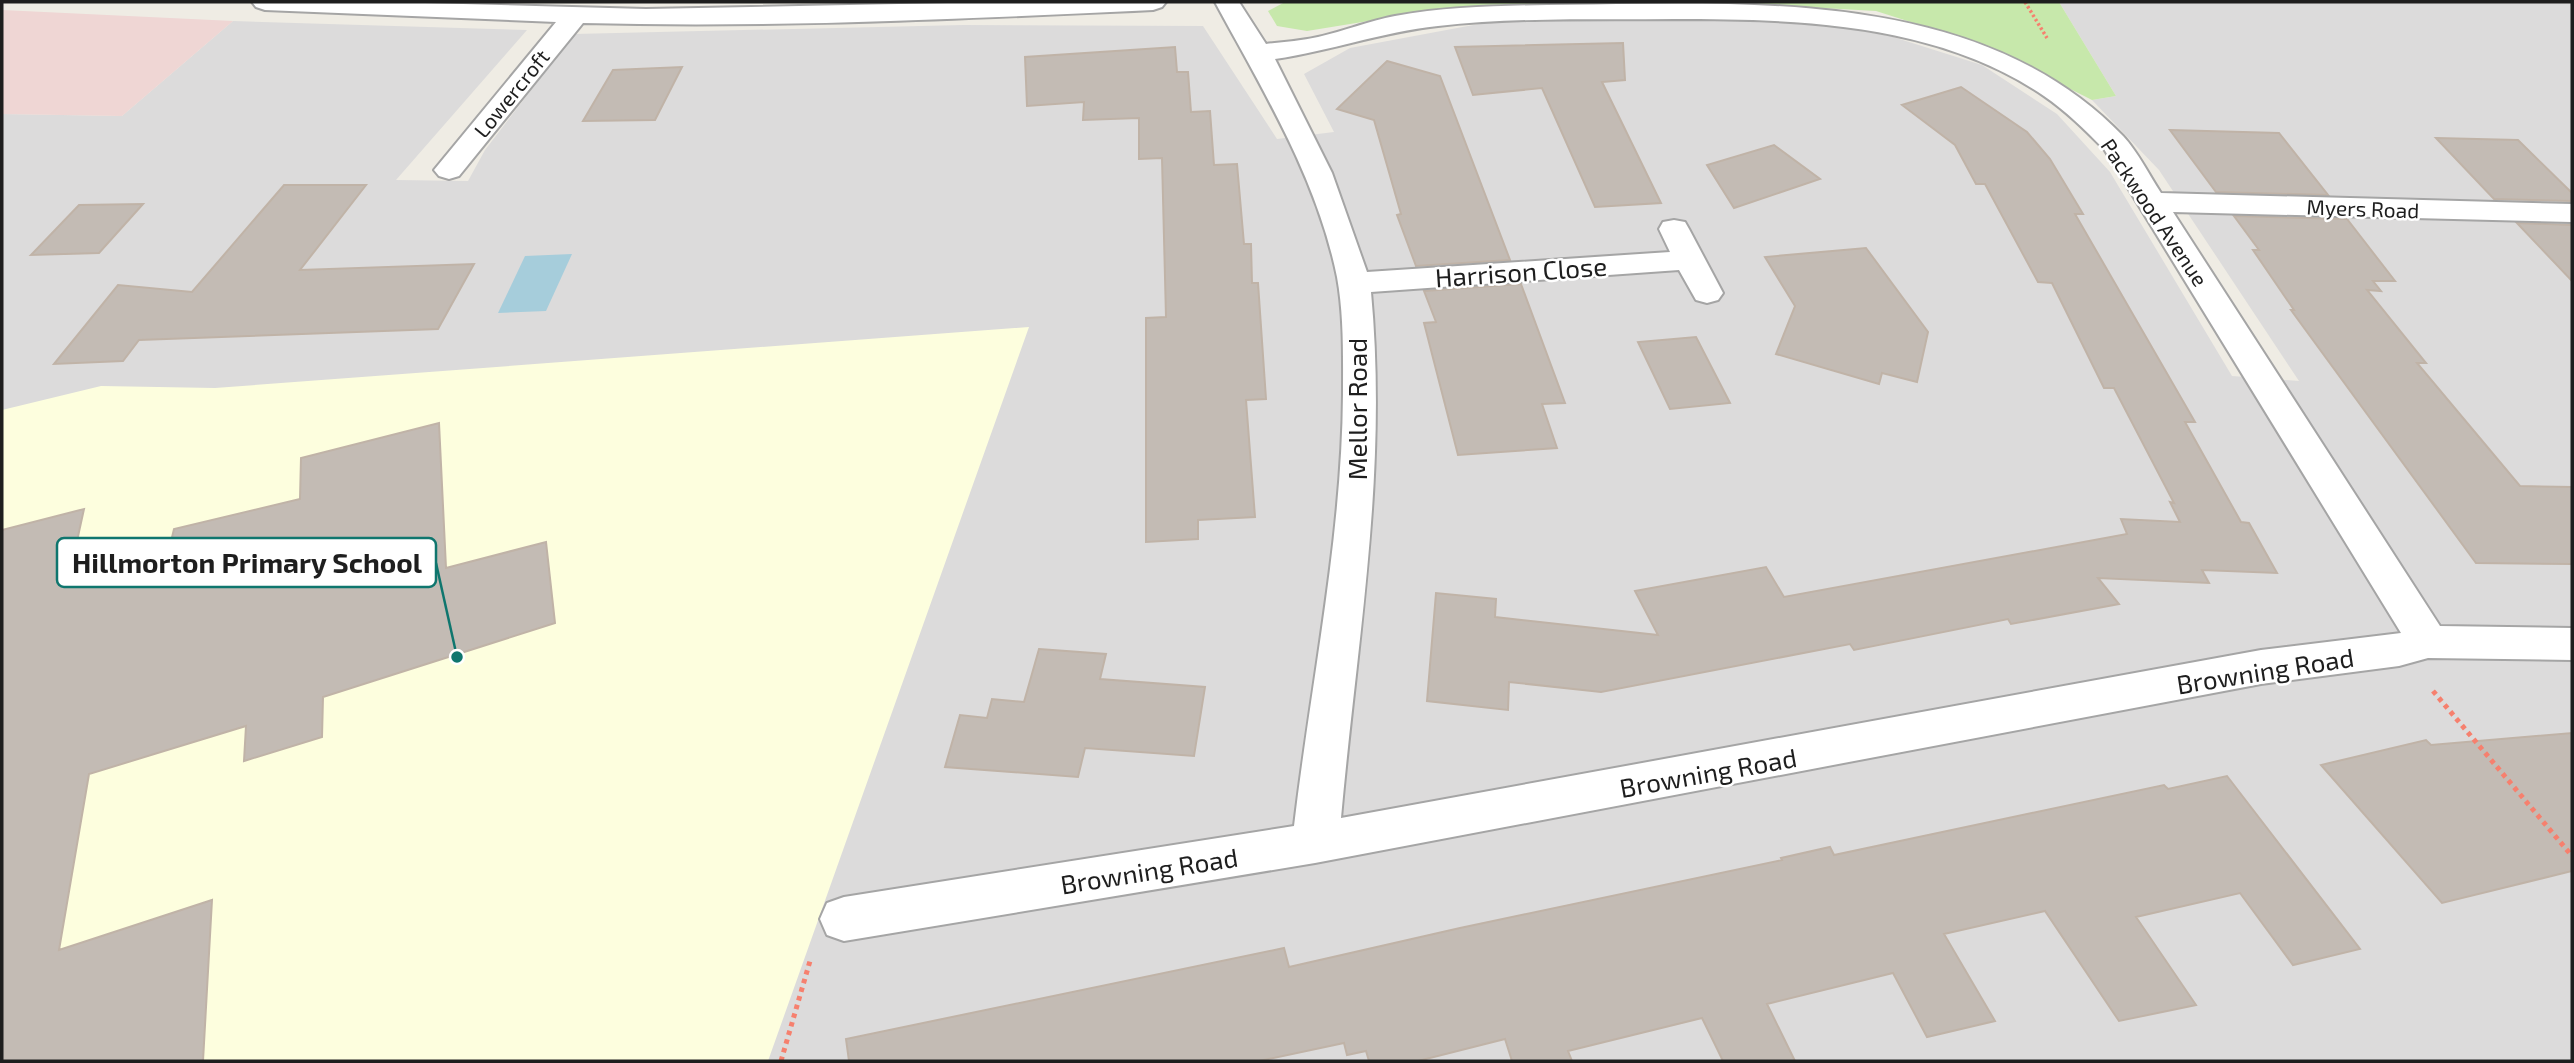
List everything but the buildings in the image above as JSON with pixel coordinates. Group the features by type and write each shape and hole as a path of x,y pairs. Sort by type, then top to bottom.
{"street":[{"path":"265,2 574,16 963,11 1153,2"},
{"name":"Mellor Road","path":"1227,2 1260,53 1313,158 1354,283 1361,424 1352,557 1323,750 1315,843"},
{"name":"Packwood Avenue","path":"1260,53 1319,45 1395,24 1477,15 1739,9 1866,22 1924,35 1994,59 2043,83 2075,105 2115,144 2154,202 2413,646"},
{"name":"Lowercroft","path":"449,170 574,16"},
{"name":"Myers Road","path":"2154,202 2572,214"},
{"path":"1674,229 1707,293"},
{"name":"Harrison Close","path":"1354,283 1688,260"},
{"name":"Browning Road","path":"844,919 1315,843 2261,667 2413,646 2572,644"}],"path":[{"path":"2413,646 2572,856"},
{"path":"781,1061 809,962 844,919"}],"shaded area":[{"path":"2059,2 2572,2 2572,1061 2,1061 2,114 122,116 233,21 527,30 396,180 468,181 485,150 574,34 963,25 1203,26 1277,139 1334,132 1304,74 1350,48 1484,23 1735,15 1814,23 1890,36 1982,65 2057,114 2110,172 2232,376 2299,381 2159,170 2092,100 2116,96"},
{"path":"2,10 233,21 122,116 2,114"},
{"path":"1029,327 768,1061 2,1061 2,410 101,386 215,388"}],"green space":[{"path":"1285,2 1632,2 1430,11 1307,31 1277,26 1268,11"},
{"path":"1713,2 2059,2 2116,96 2092,100 1983,45 1876,11"}],"water":[{"path":"572,254 546,311 498,313 525,256"}],"place":[{"name":"Hillmorton Primary School","path":"457,657"}]}
